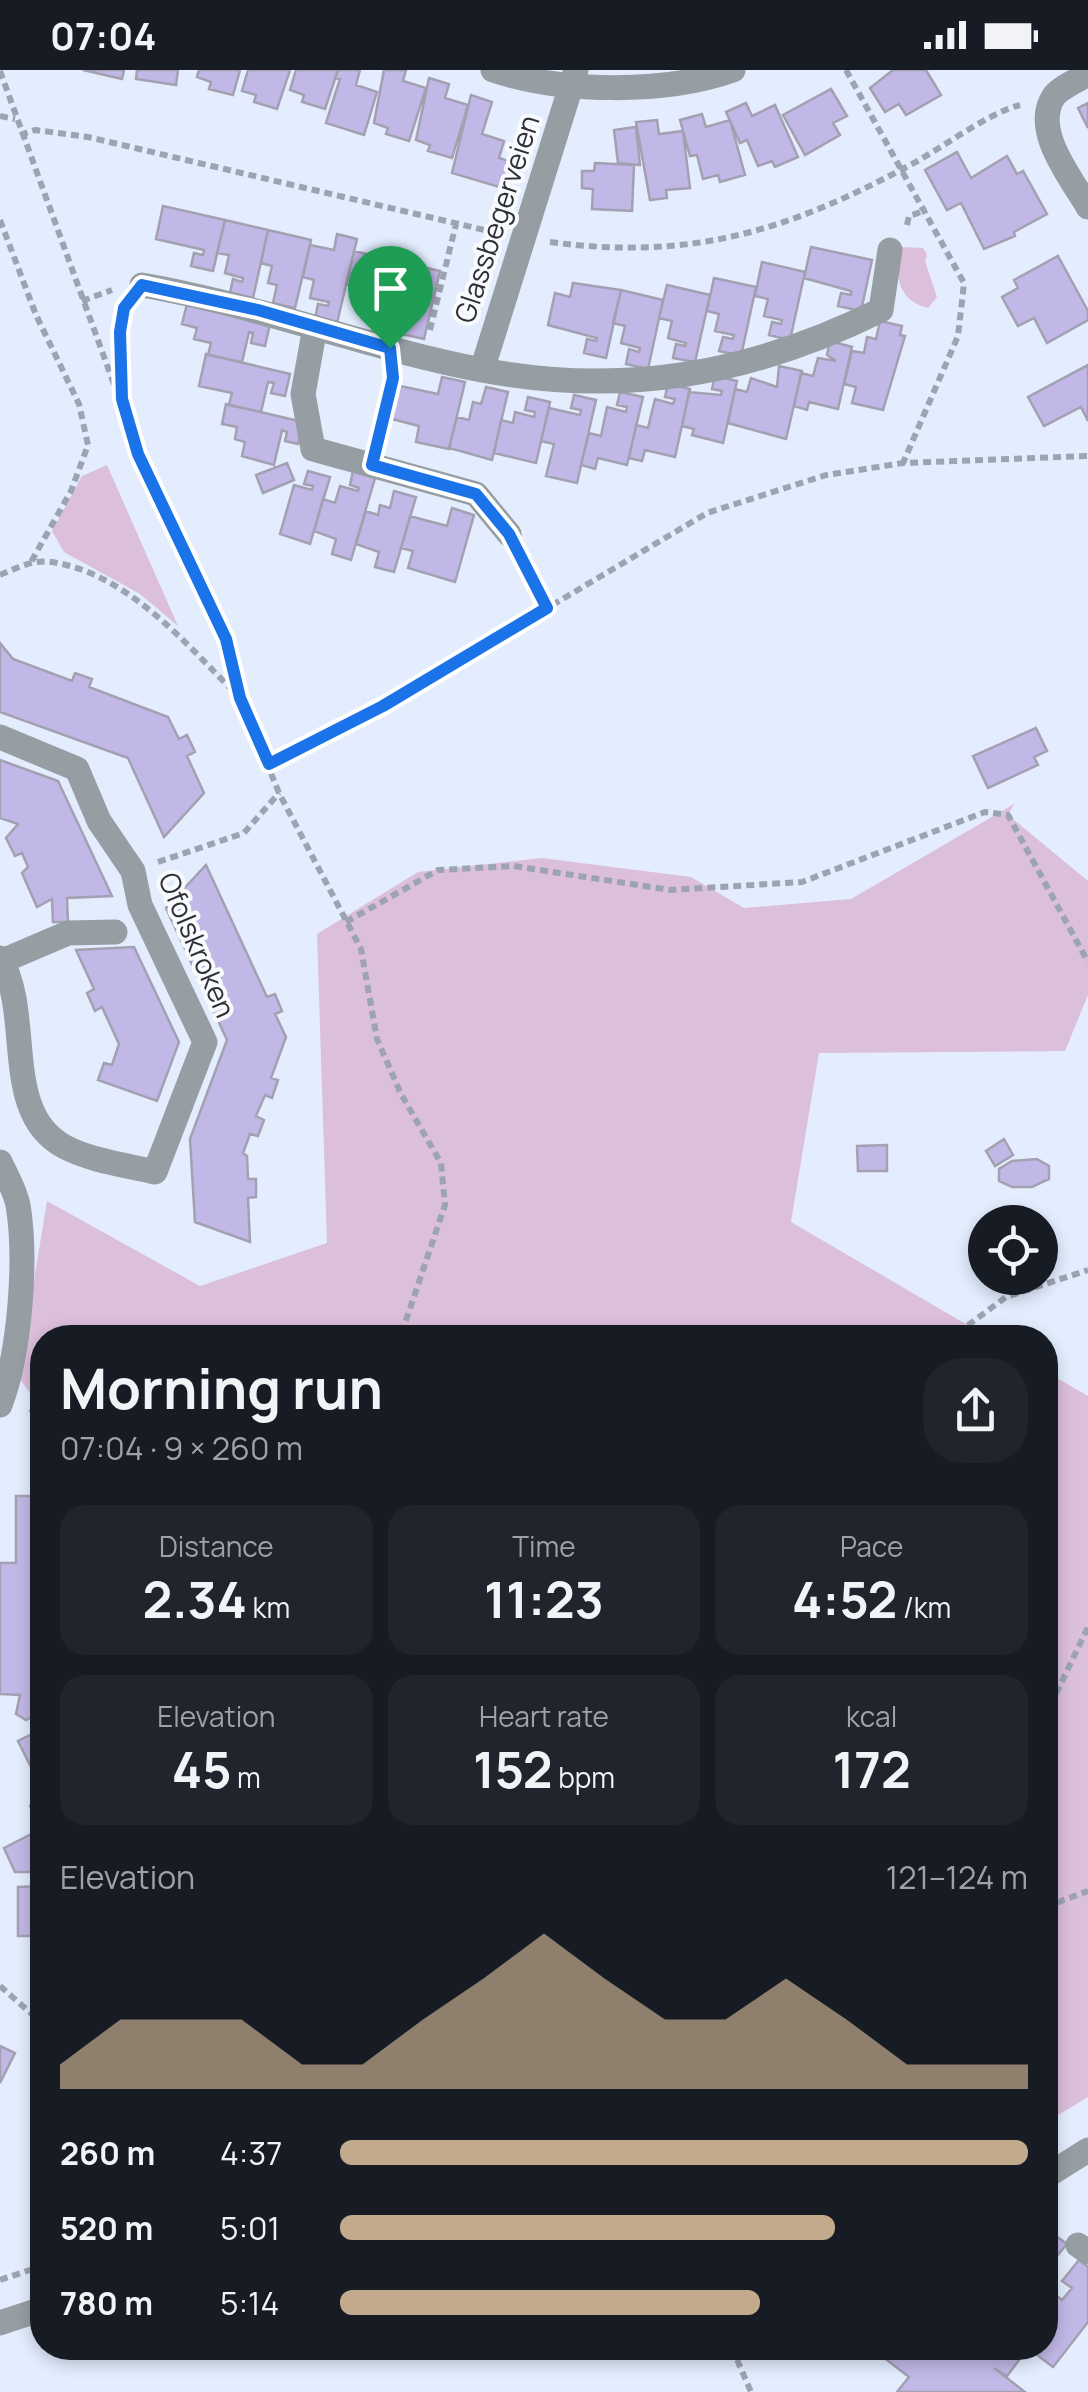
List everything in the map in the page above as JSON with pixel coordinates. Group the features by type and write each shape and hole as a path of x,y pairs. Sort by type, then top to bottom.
{"street":[{"path":"574,78 634,86 733,70"},
{"name":"Glassbegerveien","path":"482,370 574,78 498,71"},
{"path":"1088,74 1055,95 1047,116 1051,142 1088,208"},
{"name":"Glassbegerveien","path":"142,285 258,310 482,370 601,382 660,378 780,355 881,310 890,250"},
{"path":"315,327 303,394 313,449 476,494 509,534"},
{"name":"Ofolskroken","path":"0,737 77,769 99,821 133,871 140,905 205,1042 155,1172 69,1150 51,1139 37,1121 26,1103 21,1029 1,960"},
{"path":"1,960 68,933 115,932"},
{"path":"0,1162 18,1203 19,1240 13,1364 0,1405"},
{"path":"1058,2169 1088,2150"},
{"path":"0,2323 30,2312"}],"path":[{"path":"0,71 122,399 138,454 226,639 240,698 279,793 360,949 377,1038 402,1094 442,1163 444,1206 404,1325"},
{"path":"0,116 15,119"},
{"path":"0,220 36,315 79,404 88,445 70,491 31,562"},
{"path":"423,356 456,224"},
{"path":"122,399 120,332 124,308 142,285"},
{"path":"372,465 393,378 390,348"},
{"path":"269,764 383,706 708,513 826,475 903,463 1088,456"},
{"path":"509,534 547,608"},
{"path":"0,574 31,562 53,562 96,578 150,609 240,698"},
{"path":"133,871 244,833 279,793"},
{"path":"346,922 438,870 514,866 670,890 802,882 986,812 1008,815 1088,962"},
{"path":"969,1325 1006,1297 1088,1270"},
{"path":"1058,1690 1088,1627"},
{"path":"1058,1902 1088,1890"},
{"path":"0,1986 30,2012"},
{"path":"1,2279 30,2270"},
{"path":"737,2360 751,2392"}],"shaded area":[{"path":"900,247 923,248 927,254 925,261 937,297 928,308 909,299 900,285"},
{"path":"107,465 178,626 140,594 64,552 52,531 82,476"},
{"path":"1014,804 1008,815 1088,881 1088,995 1065,1051 819,1053 791,1222 967,1325 30,1325 30,1393 18,1377 47,1201 200,1286 327,1243 317,934 418,872 542,858 691,877 744,908 851,899"},
{"path":"1058,1379 1088,1396 1088,2097 1058,2115"}],"building":[{"path":"83,70 124,70 122,79"},
{"path":"137,70 178,70 176,85 136,79"},
{"path":"199,70 240,70 233,95 209,89 211,82 197,77"},
{"path":"248,70 290,70 277,109 254,102 256,95 242,91"},
{"path":"296,70 338,70 325,109 302,102 304,95 290,90"},
{"path":"338,70 360,70 356,85 377,92 364,135 326,123 340,79 335,78"},
{"path":"384,70 406,70 403,81 426,88 409,141 386,134 388,128 374,123"},
{"path":"893,70 926,70 941,95 906,115 899,104 885,112 870,88"},
{"path":"429,78 449,84 445,98 468,105 452,158 428,151 430,145 416,140"},
{"path":"831,89 847,116 833,123 840,135 805,155 783,115"},
{"path":"471,95 492,102 482,134 504,141 499,158 515,163 506,189 452,173"},
{"path":"746,103 752,116 775,105 798,157 775,167 772,161 758,166 747,140 740,143 726,112"},
{"path":"1088,103 1088,128 1078,108"},
{"path":"702,114 706,127 730,120 745,175 720,182 718,175 703,179 697,155 690,156 680,120"},
{"path":"657,120 659,134 683,131 690,188 666,190 667,198 650,200 636,122"},
{"path":"636,127 640,165 618,163 614,130"},
{"path":"957,152 971,178 1007,156 1017,174 1023,171 1047,214 1014,232 1015,236 984,249 961,203 947,210 925,170"},
{"path":"595,163 634,165 632,211 592,209 593,189 582,188 582,171 594,171"},
{"path":"163,206 225,220 213,271 191,266 194,253 203,255 204,250 156,239"},
{"path":"225,220 268,230 253,298 230,293 233,279 242,282 243,278 225,273 229,255 217,253"},
{"path":"268,230 311,240 295,308 273,303 277,285 268,283 272,266 261,263"},
{"path":"337,234 357,239 337,323 315,318 318,304 328,306 329,302 310,298 314,280 303,277 310,245 334,250"},
{"path":"811,247 872,260 861,311 838,306 841,293 851,295 851,291 804,278"},
{"path":"354,251 397,261 383,322 361,316 364,303 373,305 374,301 355,297 358,287 346,284"},
{"path":"1058,256 1088,311 1088,320 1047,343 1034,318 1018,326 1002,297 1018,288 1014,280"},
{"path":"397,261 440,271 424,339 402,334 405,320 415,322 416,318 397,314 401,297 389,294"},
{"path":"762,262 805,272 790,340 769,335 772,322 781,324 782,320 764,316 768,299 755,296"},
{"path":"714,278 756,287 741,356 719,351 723,337 733,339 734,335 715,331 719,314 707,311"},
{"path":"573,283 621,290 606,358 584,353 587,339 597,338 548,325 555,293 570,297"},
{"path":"667,285 710,295 695,362 673,358 676,344 686,343 668,338 672,321 659,318"},
{"path":"621,290 663,300 648,369 626,364 629,349 639,352 640,348 621,343 625,326 613,323"},
{"path":"187,304 270,324 265,346 251,343 253,333 249,332 242,362 208,355 211,343 194,339 197,328 182,324"},
{"path":"880,321 902,326 900,335 905,336 883,410 852,403 856,387 844,384 852,351 864,353 867,337 876,339"},
{"path":"830,341 852,347 838,409 809,402 807,410 794,406 801,373 813,376 818,358 836,361 827,355"},
{"path":"206,354 290,374 285,396 271,393 274,383 268,382 261,412 229,405 232,393 199,386"},
{"path":"1088,365 1088,421 1081,407 1044,426 1028,397"},
{"path":"779,366 802,371 786,439 728,423 735,389 747,392 751,378 777,387"},
{"path":"715,376 737,381 723,443 692,435 694,429 682,426 689,392 721,395 722,391 712,389"},
{"path":"442,377 465,382 449,449 416,442 419,426 392,419 400,386 438,394"},
{"path":"668,384 690,389 675,457 645,450 642,461 629,458 636,425 648,428 655,399 673,404 675,399 665,397"},
{"path":"486,387 508,392 492,460 449,448 457,417 469,420 473,402 481,404"},
{"path":"620,392 643,397 627,465 598,458 595,469 581,465 589,433 601,436 607,407 626,412 627,407 617,405"},
{"path":"574,395 596,400 577,483 546,476 554,444 541,441 549,408 580,415 581,410 571,408"},
{"path":"528,397 550,402 536,463 494,453 501,420 513,423 515,412 534,417 535,412 525,410"},
{"path":"226,404 303,422 298,444 285,441 287,432 282,430 274,465 242,456 245,442 235,439 237,427 222,424"},
{"path":"287,463 294,480 263,493 256,475"},
{"path":"308,471 330,477 310,544 280,534 294,485 312,490 313,486 304,484"},
{"path":"353,471 375,478 351,560 332,554 336,539 314,531 323,499 335,503 340,486 358,491 350,485"},
{"path":"394,491 416,497 394,572 375,567 379,552 356,544 366,511 378,515 380,505 390,508"},
{"path":"452,508 474,515 455,582 408,568 413,551 401,548 410,516 447,526"},
{"path":"0,643 13,659 72,681 75,673 92,679 89,687 168,717 179,739 187,735 195,752 187,756 204,793 164,837 128,758 0,712"},
{"path":"1036,728 1047,751 1034,757 1038,765 988,788 973,756"},
{"path":"0,760 58,781 112,896 67,898 68,922 53,922 52,899 37,907 22,873 28,867 22,853 15,856 6,838 18,824 0,818"},
{"path":"206,865 267,997 275,994 282,1011 275,1014 286,1037 271,1078 278,1080 272,1098 265,1095 256,1116 264,1120 258,1136 250,1134 243,1153 247,1156 248,1179 256,1179 256,1197 248,1198 250,1242 195,1222 190,1139 227,1040 166,908"},
{"path":"134,947 179,1042 157,1101 98,1080 104,1063 112,1065 119,1044 102,1007 95,1011 87,993 94,989 76,950"},
{"path":"1004,1139 1013,1155 995,1166 986,1151"},
{"path":"887,1145 887,1171 858,1171 857,1146"},
{"path":"1037,1159 1049,1166 1049,1179 1032,1187 1012,1187 999,1181 999,1169 1012,1161"},
{"path":"16,1496 30,1496 30,1718 26,1720 16,1714 20,1695 0,1694 0,1563 16,1563"},
{"path":"30,1735 30,1765 18,1741"},
{"path":"30,1835 30,1872 15,1872 4,1848"},
{"path":"30,1886 30,1936 18,1936 18,1887"},
{"path":"0,2046 15,2053 0,2083"},
{"path":"1058,2237 1067,2244 1058,2255"},
{"path":"1079,2260 1088,2267 1088,2322 1053,2367 1044,2360 1058,2360 1058,2297 1062,2300 1072,2288 1062,2281"},
{"path":"887,2360 1019,2360 1007,2376 994,2368 1025,2392 897,2392 909,2377"}],"route":[{"path":"142,285 258,310 390,348 393,378 372,465 476,494 509,534 547,608 383,706 269,764 240,698 226,639 138,454 122,399 120,332 124,308 142,285"}]}
